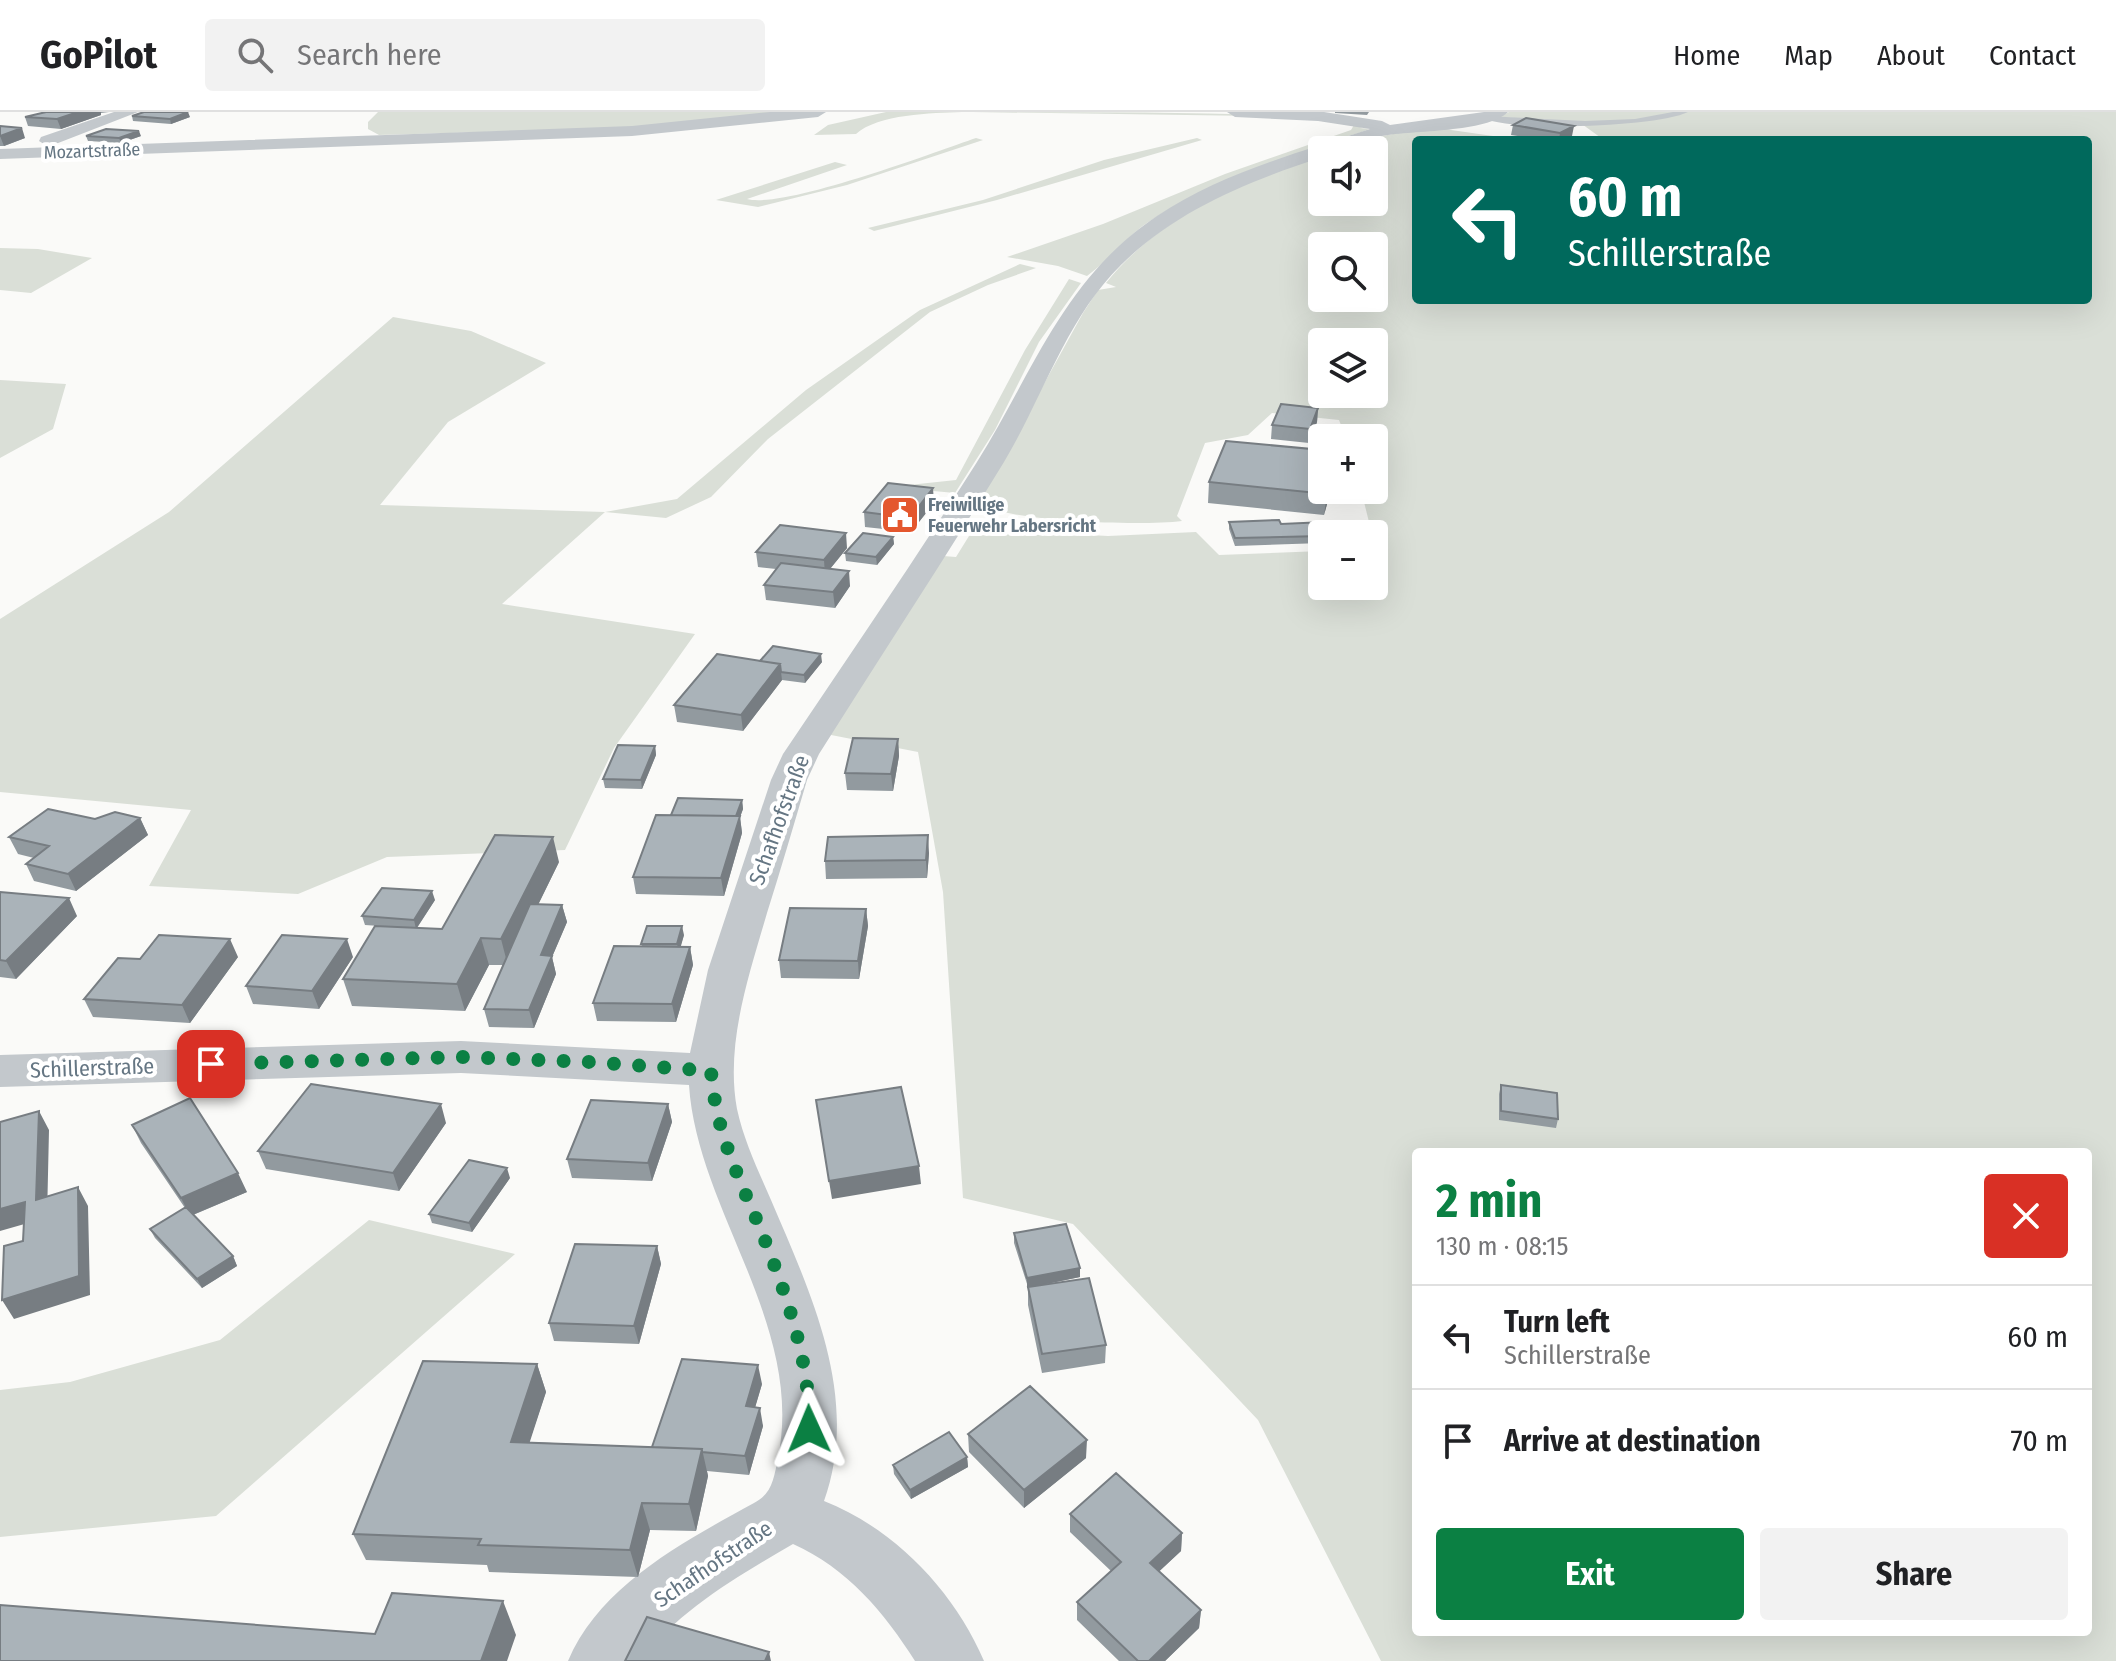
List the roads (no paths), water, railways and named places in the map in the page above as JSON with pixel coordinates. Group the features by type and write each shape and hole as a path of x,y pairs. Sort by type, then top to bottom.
{"street":[{"path":"6,154 130,112"},
{"name":"Mozartstraße","path":"6,154 632,131 818,112"},
{"path":"1235,112 1318,116 1393,129 1493,115"},
{"name":"Schafhofstraße","path":"600,1661 631,1622 678,1583 725,1551 789,1515 803,1478 809,1446 808,1382 783,1290 726,1152 714,1109 711,1071 714,1036 729,970 789,780 801,754 992,459 1048,352 1094,283 1144,234 1226,185 1336,145 1393,129"},
{"name":"Schillerstraße","path":"0,1071 461,1057 711,1071"},
{"path":"789,1515 827,1528 875,1560 915,1605 952,1661"}],"lane":[{"path":"1493,115 1576,124 1684,112"}],"place":[{"name":"Freiwillige Feuerwehr Labersricht","path":"900,515"}]}
